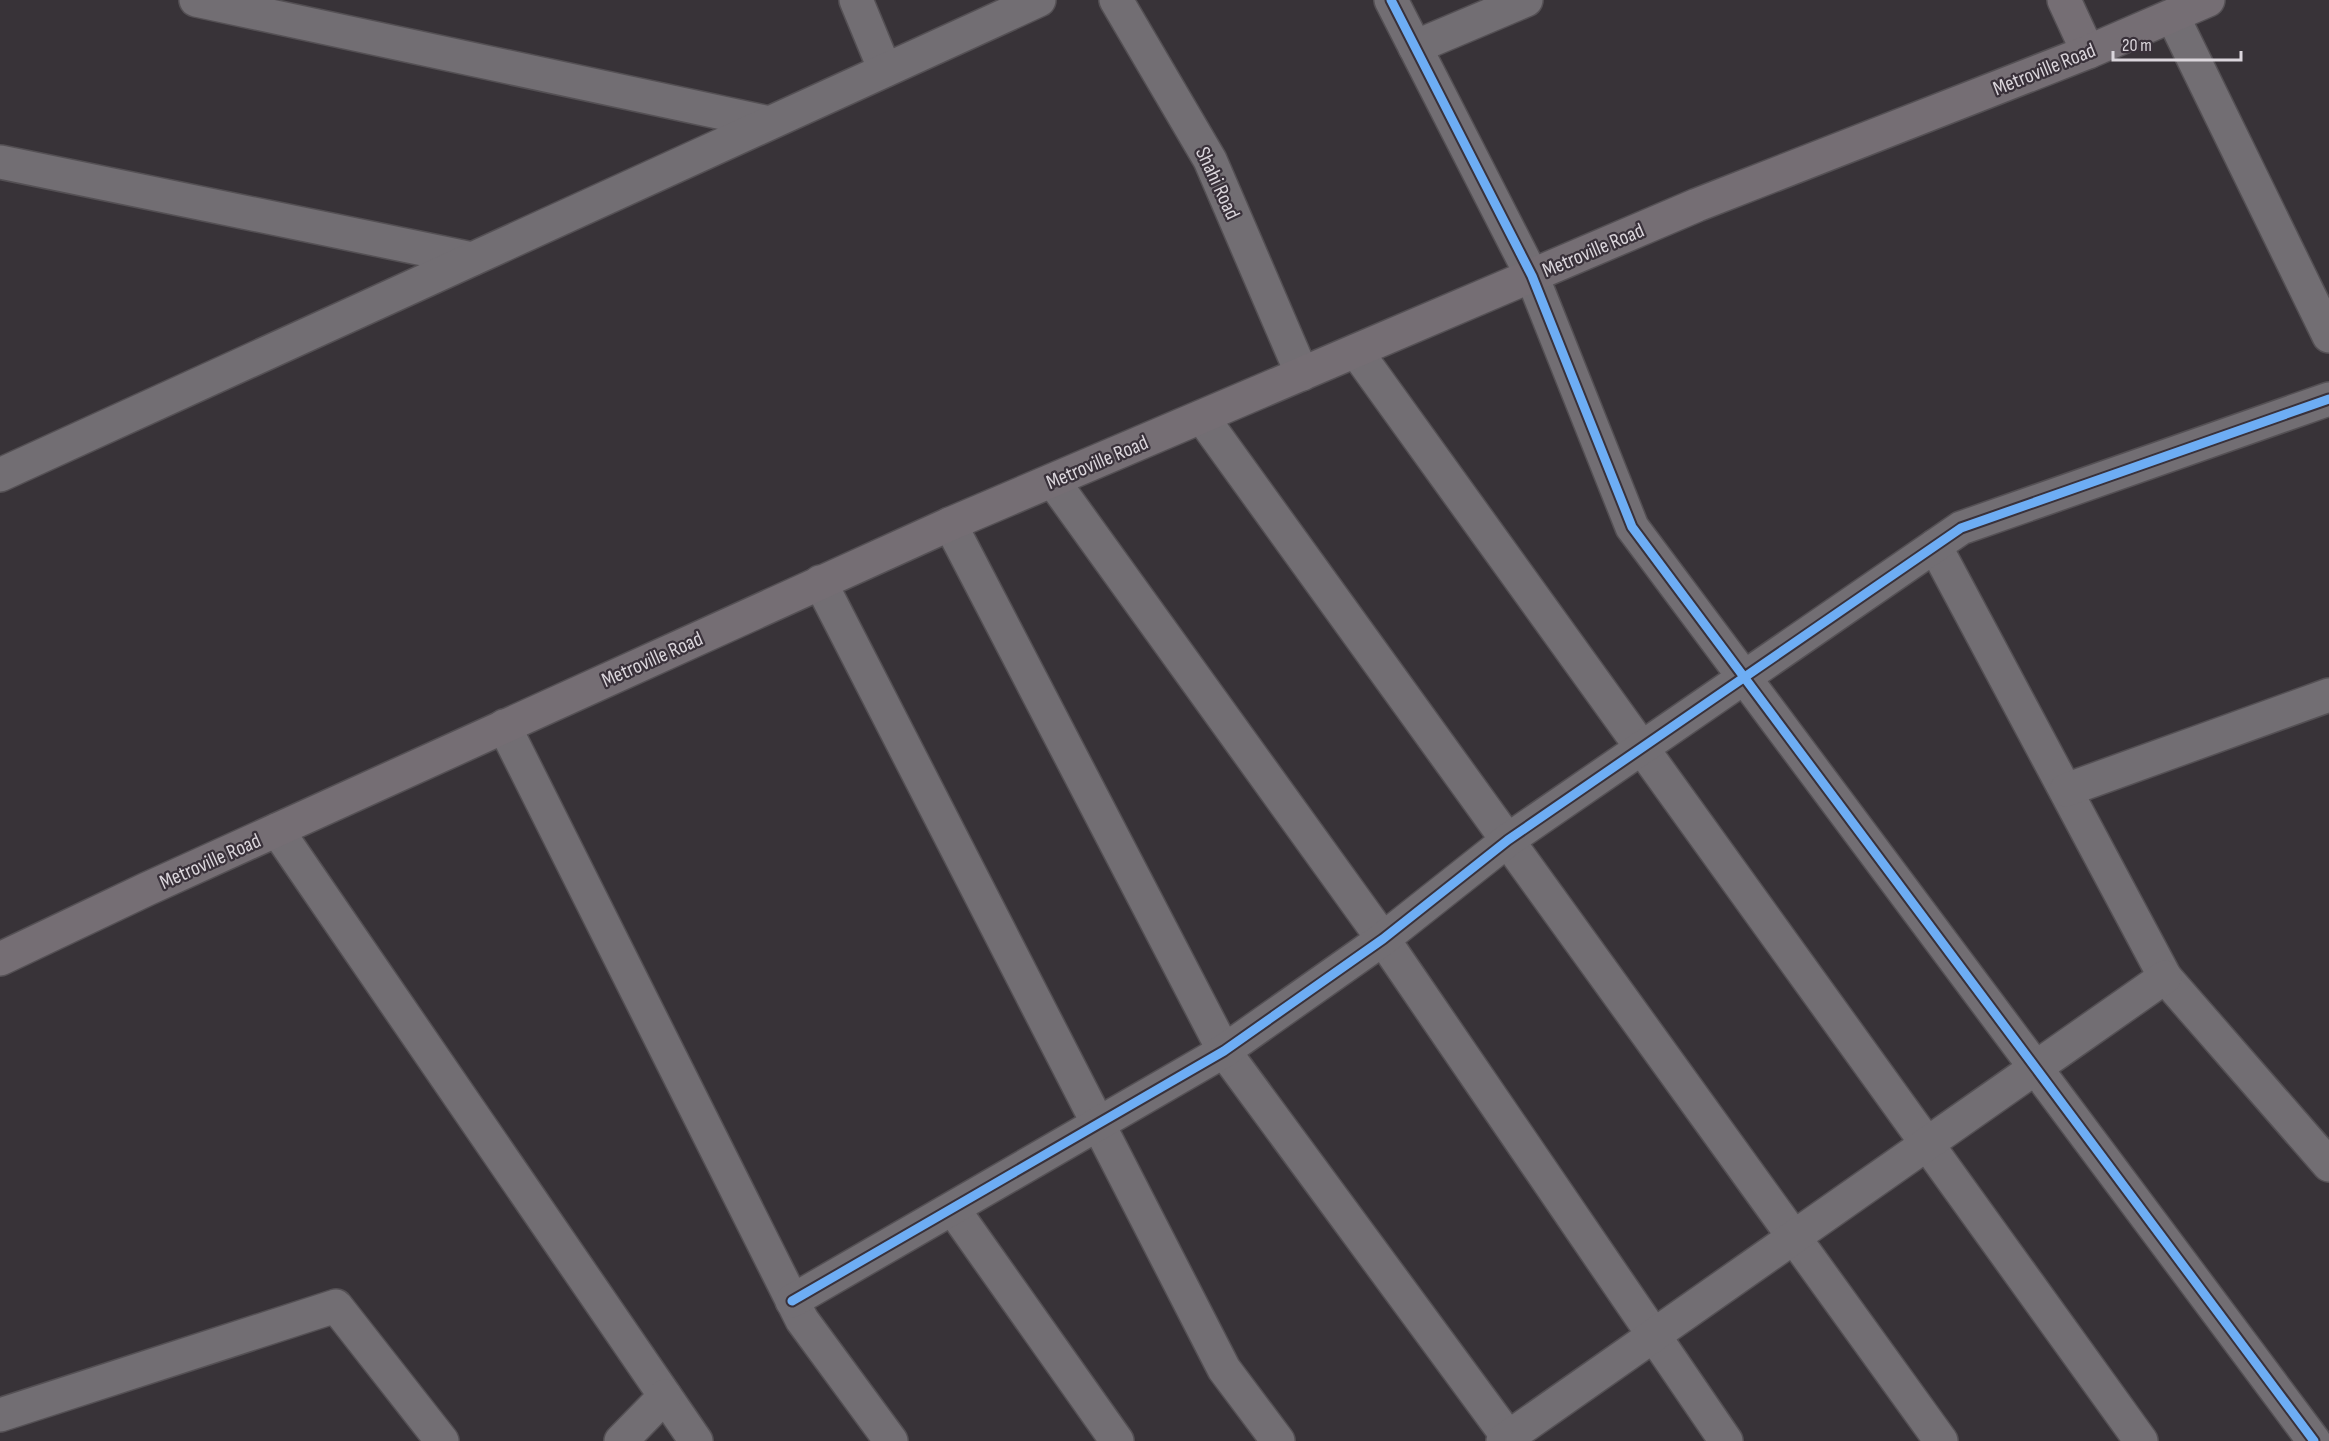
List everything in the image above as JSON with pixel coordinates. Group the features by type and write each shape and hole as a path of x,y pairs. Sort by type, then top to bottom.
{"main road":[{"path":"2064,0 2088,52"},
{"name":"Metroville Road","path":"0,959 504,726 950,524 1697,205 2088,52 2174,17 2208,0"}],"street":[{"path":"196,0 769,123"},
{"path":"856,0 885,70"},
{"path":"0,475 1039,0"},
{"name":"Shahi Road","path":"1116,0 1210,160 1302,374"},
{"path":"1391,0 1532,276 1632,527 2314,1441"},
{"path":"1415,47 1526,0"},
{"path":"2174,17 2329,336"},
{"path":"0,162 472,259"},
{"path":"1356,351 2140,1441"},
{"path":"792,1302 1224,1050 1383,939 1508,840 1961,528 2329,399"},
{"path":"1202,417 1941,1441"},
{"path":"1053,481 1383,939 1726,1441"},
{"path":"950,524 1224,1050 1507,1440 1793,1236 2165,977"},
{"path":"1935,546 2165,977 2329,1165"},
{"path":"820,582 1224,1369 1278,1441"},
{"path":"2066,790 2329,695"},
{"path":"504,726 792,1302 802,1320 891,1441"},
{"path":"277,830 696,1441"},
{"path":"953,1209 1117,1441"},
{"path":"0,1415 336,1306 442,1441"},
{"path":"621,1441 665,1396"}],"cycle path":[{"path":"1391,0 1532,276 1632,527 2314,1441"},
{"path":"792,1301 1224,1051 1383,939 1508,840 1961,528 2329,399"}]}
